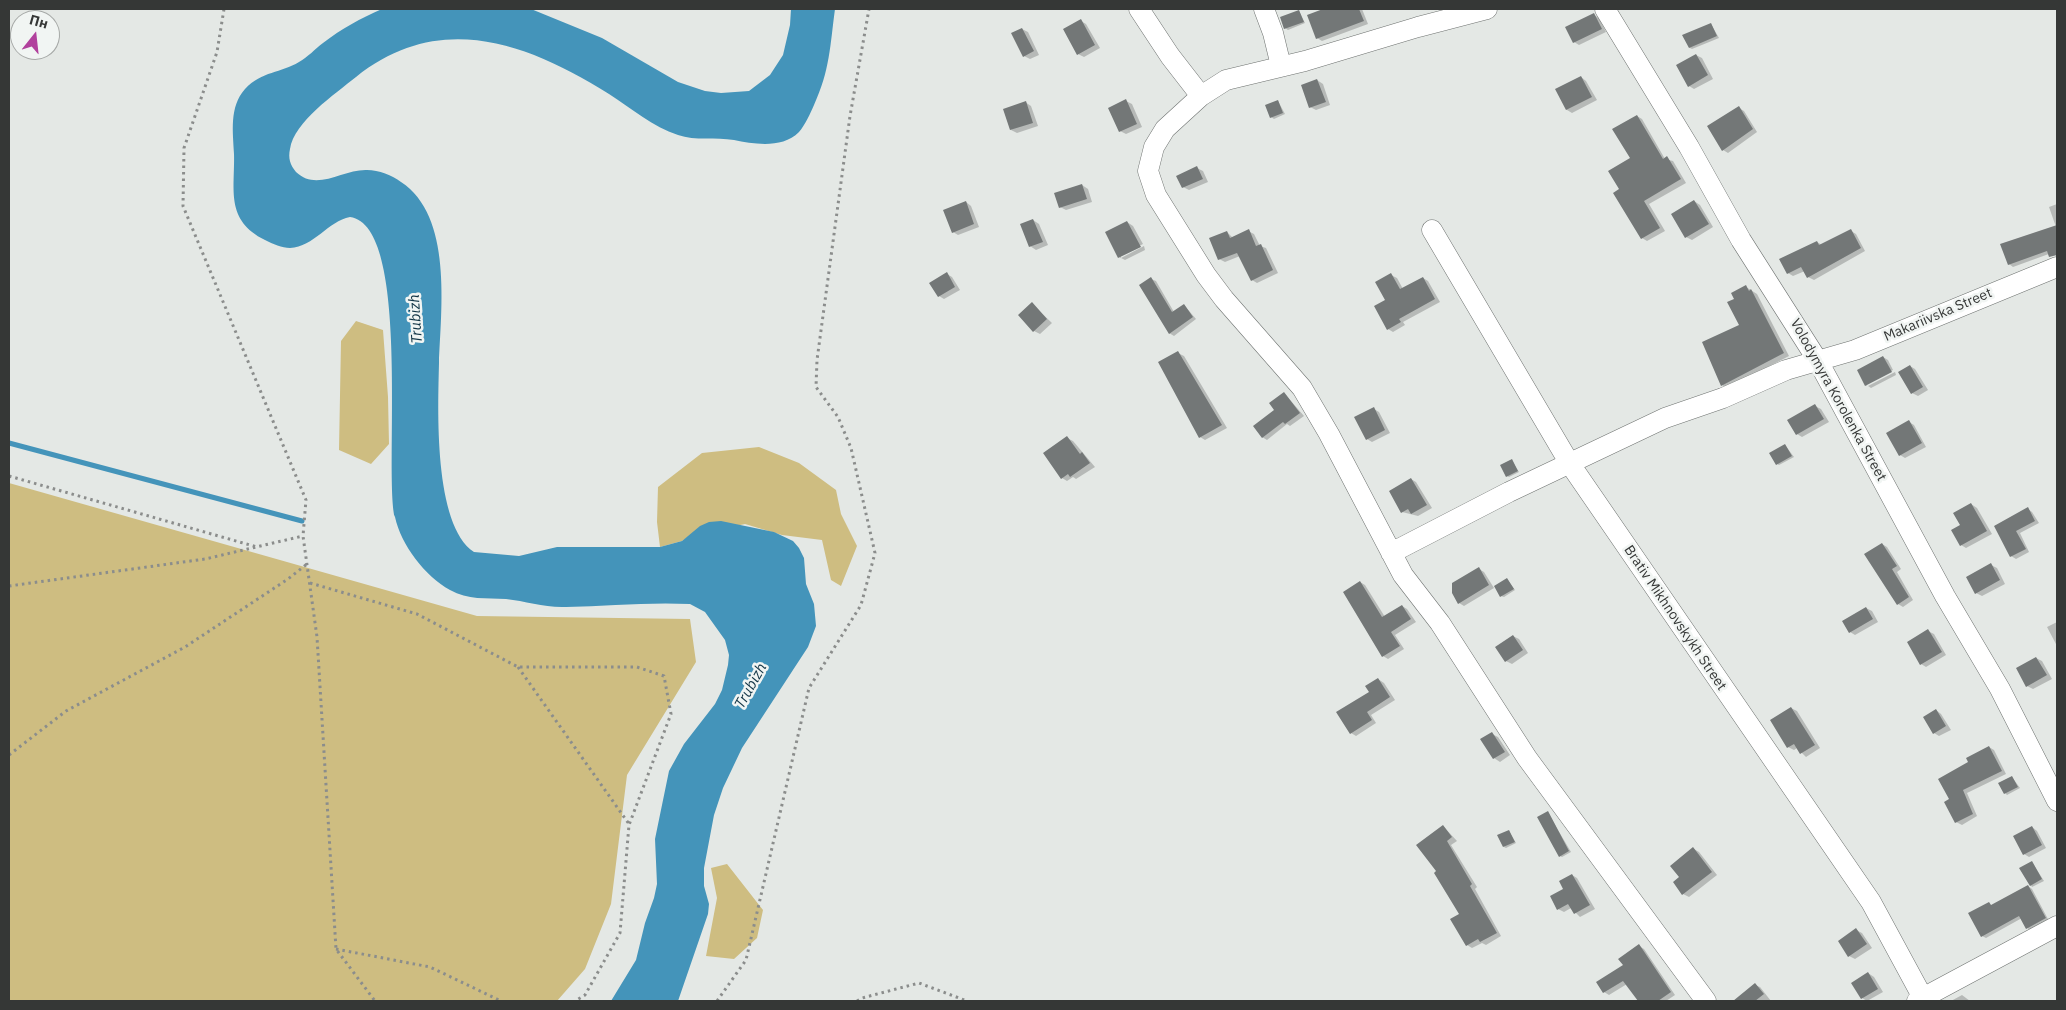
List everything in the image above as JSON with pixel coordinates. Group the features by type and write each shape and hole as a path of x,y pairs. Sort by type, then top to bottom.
{"street":[{"path":"1139,9 1170,56 1201,96"},
{"path":"1264,9 1273,33 1281,66"},
{"path":"1487,9 1226,80 1201,96 1165,129 1154,147 1148,171 1156,195 1220,293 1302,388 1329,434 1402,575 1440,624 1528,758 1706,1001"},
{"name":"Volodymyra Korolenka Street","path":"1605,9 1689,147 1745,247 1818,361 1945,596 2000,689 2057,800"},
{"name":"Brativ Mikhnovskykh Street","path":"1432,230 1570,464 1872,902 1921,1000"},
{"name":"Makariivska Street","path":"1391,553 1508,492 1665,418 1723,398 1786,370 1856,350 2057,267"},
{"path":"1921,1000 2057,926"}],"path":[{"path":"224,9 217,52 184,148 183,206 306,500 303,536 317,637 336,949 375,1001"},
{"path":"717,1001 746,960 809,688 861,605 874,553 852,448 838,417 816,387 817,360 850,116 869,9"},
{"path":"9,476 258,547"},
{"path":"9,586 205,559 303,536"},
{"path":"9,756 66,711 185,647 307,564"},
{"path":"310,583 417,614 518,667 629,825"},
{"path":"518,667 637,667 664,676 671,714 629,825 620,933 585,994 575,1001"},
{"path":"336,949 430,967 501,1001"},
{"path":"857,1001 919,983 967,1001"}],"shaded area":[{"path":"356,321 383,330 389,444 371,464 339,450 341,341"},
{"path":"759,447 799,463 836,490 841,514 857,546 841,586 831,580 822,540 782,535 745,524 689,536 682,541 660,547 657,522 658,487 702,453"},
{"path":"9,483 477,616 690,619 696,662 627,775 611,904 585,969 557,1001 9,1001"},
{"path":"727,864 763,910 757,938 734,959 706,956 717,898 711,868"}],"water":[{"name":"Trubizh","path":"382,9 531,9 602,38 678,82 705,91 721,93 749,91 770,75 783,55 790,25 791,9 835,9 829,58 819,92 809,116 799,132 784,141 759,144 727,139 691,138 678,135 651,122 609,94 547,60 483,41 451,39 419,44 388,56 356,77 307,119 293,139 289,152 292,167 304,178 321,180 367,170 389,175 401,182 418,197 429,217 436,240 442,291 438,407 441,464 451,517 461,538 474,552 519,556 557,547 660,547 682,541 700,526 709,522 721,521 774,532 793,541 804,558 806,584 814,604 816,626 808,647 742,748 723,788 714,815 704,868 704,886 709,904 708,914 678,1001 611,1001 636,960 645,923 654,898 657,884 655,839 669,771 684,744 715,704 722,690 729,655 725,640 705,612 690,604 551,606 464,595 450,590 432,577 408,549 395,517 392,491 392,352 389,303 382,261 369,230 350,217 335,223 314,239 299,247 281,247 252,232 243,223 235,203 233,120 236,104 245,89 265,75 299,62 337,33"}],"building":[{"path":"1323,9 1359,9 1364,21 1316,39 1307,15"},
{"path":"1299,10 1304,22 1284,29 1280,17"},
{"path":"1594,13 1602,29 1573,43 1565,27"},
{"path":"1081,19 1095,45 1077,55 1063,29"},
{"path":"1711,23 1717,36 1689,48 1682,35"},
{"path":"1022,28 1034,51 1023,57 1011,33"},
{"path":"1696,54 1708,75 1688,87 1676,65"},
{"path":"1581,76 1592,97 1566,110 1555,89"},
{"path":"1317,79 1326,102 1309,108 1301,85"},
{"path":"1126,99 1137,124 1119,132 1108,108"},
{"path":"1278,100 1283,113 1270,118 1265,105"},
{"path":"1026,101 1033,123 1010,130 1003,109"},
{"path":"1739,106 1753,129 1722,151 1707,126"},
{"path":"1637,115 1663,159 1667,156 1681,179 1644,201 1660,228 1641,239 1613,193 1619,189 1608,171 1630,158 1612,129"},
{"path":"1197,166 1203,179 1182,188 1176,176"},
{"path":"1082,184 1087,199 1059,208 1054,193"},
{"path":"1694,200 1709,224 1685,238 1671,214"},
{"path":"966,201 974,224 952,233 943,210"},
{"path":"1033,219 1043,242 1029,247 1020,224"},
{"path":"1127,221 1141,247 1118,258 1105,232"},
{"path":"2057,225 2057,255 2049,257 2047,251 2008,265 2000,244"},
{"path":"1249,229 1256,246 1261,244 1273,270 1251,281 1237,253 1218,260 1209,238 1227,231 1230,238"},
{"path":"1851,229 1861,248 1807,278 1801,267 1787,274 1779,259 1817,241 1819,245"},
{"path":"947,272 955,287 938,297 929,283"},
{"path":"1391,273 1400,289 1423,277 1435,299 1399,319 1401,322 1387,330 1374,306 1385,300 1375,282"},
{"path":"1151,277 1172,312 1184,304 1193,317 1169,334 1139,285"},
{"path":"1746,285 1749,291 1751,289 1784,353 1721,386 1702,342 1739,325 1727,302 1734,299 1731,293"},
{"path":"1032,302 1047,319 1033,332 1018,315"},
{"path":"1178,351 1222,425 1199,438 1158,362"},
{"path":"1883,356 1892,372 1865,386 1857,370"},
{"path":"1910,365 1923,387 1911,394 1898,372"},
{"path":"1284,392 1300,413 1285,424 1283,422 1262,438 1253,426 1274,410 1269,403"},
{"path":"1815,404 1824,419 1796,435 1787,420"},
{"path":"1374,407 1385,430 1366,440 1354,417"},
{"path":"1909,420 1922,443 1899,456 1886,433"},
{"path":"1067,436 1080,454 1082,452 1090,463 1070,477 1068,474 1061,479 1043,453"},
{"path":"1785,444 1792,456 1776,465 1769,453"},
{"path":"1512,459 1518,471 1506,477 1500,465"},
{"path":"1411,478 1427,505 1411,514 1408,509 1401,513 1389,491"},
{"path":"1971,503 1987,531 1960,546 1951,530 1960,525 1953,513"},
{"path":"2028,507 2035,521 2016,531 2026,549 2010,557 1994,526"},
{"path":"1882,543 1897,566 1892,569 1909,597 1897,605 1864,554"},
{"path":"1991,563 2000,580 1975,594 1966,577"},
{"path":"1479,567 1489,585 1458,604 1452,593 1452,583"},
{"path":"1507,578 1514,589 1500,597 1494,586"},
{"path":"1360,581 1382,617 1402,605 1411,619 1391,632 1400,646 1382,657 1343,592"},
{"path":"1866,607 1873,619 1849,633 1842,621"},
{"path":"1928,629 1942,652 1920,665 1907,642"},
{"path":"1513,635 1523,650 1505,662 1495,647"},
{"path":"2036,657 2047,675 2026,687 2016,668"},
{"path":"1378,678 1390,697 1367,712 1372,720 1350,734 1336,712 1369,692 1365,686"},
{"path":"1791,707 1815,745 1800,754 1794,744 1787,748 1770,720"},
{"path":"1936,709 1946,726 1933,734 1923,717"},
{"path":"1492,732 1505,752 1493,759 1480,739"},
{"path":"1989,746 2002,771 1963,790 1973,814 1955,823 1944,802 1949,799 1938,779 1968,762 1966,758"},
{"path":"2012,776 2018,787 2004,794 1998,783"},
{"path":"1548,811 1569,851 1559,857 1537,817"},
{"path":"1443,825 1452,837 1447,841 1497,933 1480,942 1478,939 1466,946 1450,919 1459,914 1434,873 1436,871 1416,845"},
{"path":"2032,826 2042,845 2023,855 2013,836"},
{"path":"1509,830 1515,842 1503,847 1497,835"},
{"path":"1693,847 1712,872 1682,895 1673,882 1679,877 1670,866"},
{"path":"2032,861 2042,879 2030,886 2019,868"},
{"path":"1572,874 1590,905 1574,914 1568,904 1557,910 1550,896 1563,889 1559,881"},
{"path":"2028,885 2046,918 2026,929 2019,916 1981,937 1968,913 1989,902 1991,905"},
{"path":"1856,928 1867,944 1848,957 1838,941"},
{"path":"1639,944 1671,992 1658,1001 1638,1001 1623,981 1603,993 1596,982 1623,965 1618,959"},
{"path":"1868,972 1878,989 1861,999 1851,983"},
{"path":"1755,983 1764,994 1755,1001 1733,1001"}],"waterway":[{"path":"9,443 302,521"}]}
